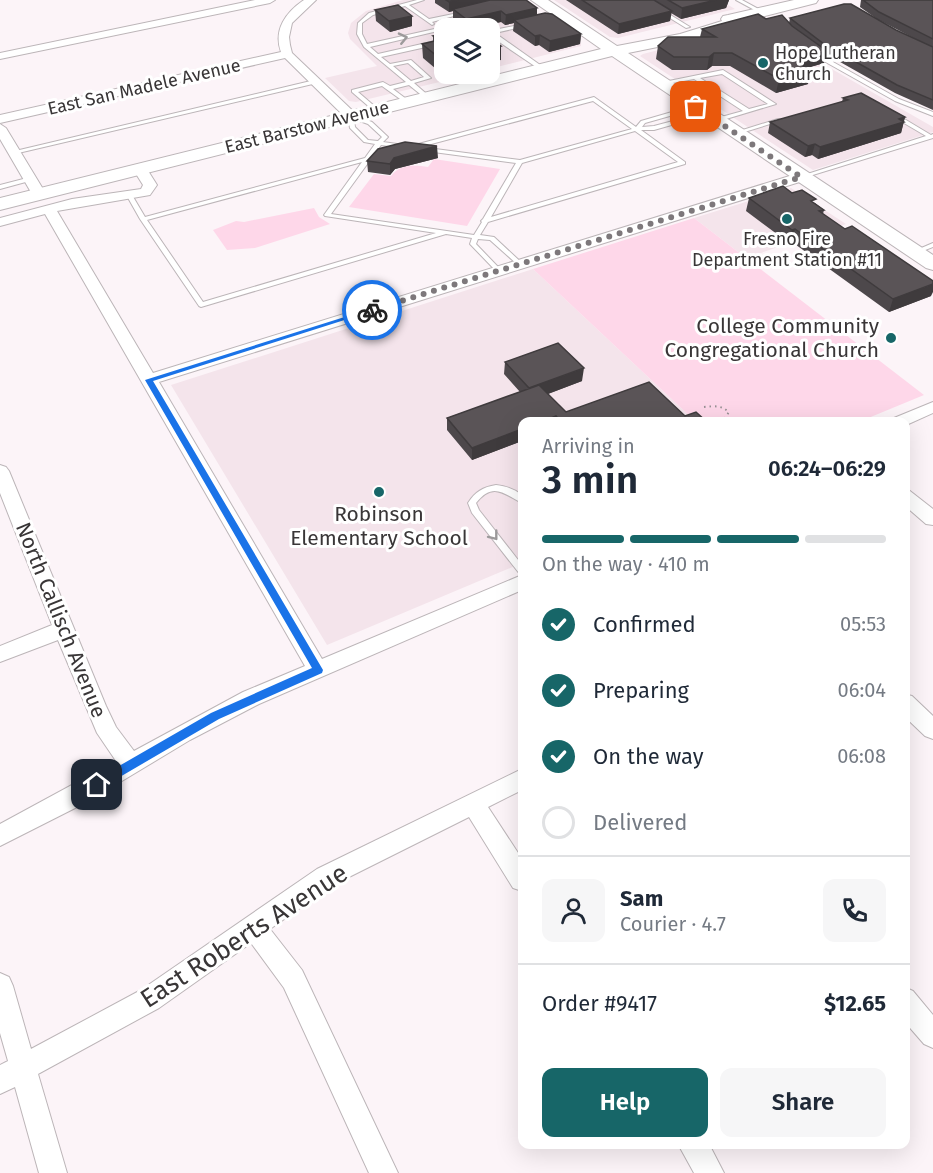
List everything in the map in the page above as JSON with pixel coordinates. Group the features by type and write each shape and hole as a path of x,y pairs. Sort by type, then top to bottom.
{"main road":[{"path":"538,0 555,17 614,51 801,177 929,251"},
{"name":"East Barstow Avenue","path":"0,204 542,68 614,51 635,49 718,28 744,17 811,0"},
{"name":"East Barstow Avenue","path":"614,51 626,43 719,20 744,17"}],"street":[{"path":"0,56 270,0"},
{"path":"301,3 284,28 283,40 287,54 351,116"},
{"name":"East San Madele Avenue","path":"0,119 287,54"},
{"path":"0,128 318,670"},
{"path":"0,222 40,194 82,201 130,196 145,192 150,185 140,169"},
{"path":"149,380 801,177"},
{"path":"910,418 933,408"},
{"name":"North Callisch Avenue","path":"0,471 7,507 64,629 95,706 108,733 131,764"},
{"path":"910,500 933,519"},
{"path":"0,836 79,795 215,716 518,584"},
{"path":"0,654 64,629"},
{"path":"910,708 933,730"},
{"name":"East Roberts Avenue","path":"12,1074 150,999 325,877 518,781"},
{"path":"473,804 518,874"},
{"path":"254,928 293,979 384,1173"},
{"path":"0,986 12,1074 53,1173"},
{"path":"910,1007 933,1035"},
{"path":"695,1149 710,1173"}],"lane":[{"path":"422,0 371,14 360,23 358,33 366,46 427,97"},
{"path":"643,0 688,27"},
{"path":"740,0 762,12"},
{"path":"405,4 434,26"},
{"path":"428,21 474,10"},
{"path":"500,30 526,24"},
{"path":"366,46 434,33"},
{"path":"500,40 542,68"},
{"path":"377,56 434,43"},
{"path":"810,51 897,100 933,114"},
{"path":"389,88 428,78 409,61 391,65"},
{"path":"637,129 643,122 748,111 773,104 723,72 662,83"},
{"path":"695,77 748,111"},
{"path":"14,152 315,82"},
{"path":"376,110 354,91 383,84 407,102"},
{"path":"410,148 594,99 683,163 484,221"},
{"path":"886,110 932,137"},
{"path":"520,264 492,238 327,215 367,159 379,143 385,137 370,123 351,116 352,127 366,141 379,143 410,148 520,162 637,129 654,128 706,114"},
{"path":"736,133 783,119"},
{"path":"801,177 932,137"},
{"path":"142,219 367,159"},
{"path":"500,271 472,244 520,162"},
{"path":"0,187 40,194"},
{"path":"130,196 142,219 201,304 447,232"},
{"path":"518,497 508,489 497,488 484,490 472,503 475,511 518,566"}],"path":[{"path":"704,407 719,405 729,412 726,417"}],"shaded area":[{"path":"403,0 517,0 581,43 581,46 500,66 500,18 434,18 434,83 356,102 349,101 325,78 377,66 350,39 348,33 351,23 366,11"},
{"path":"554,0 720,0 735,9 618,38 610,37"},
{"path":"755,25 933,127 933,132 813,170 640,56"},
{"path":"434,159 500,169 467,226 349,207 374,174 391,176 403,167 428,167"},
{"path":"791,188 846,224 746,258 694,218"},
{"path":"314,208 319,217 330,224 255,248 227,250 213,230 236,221 244,222"},
{"path":"694,218 924,395 871,417 691,417 533,269"},
{"name":"Robinson Elementary School","path":"533,269 691,417 518,417 518,565 327,645 171,385"}],"building":[{"path":"490,0 526,0 537,8 506,15 501,11 470,18 465,18 453,9"},
{"path":"582,0 654,0 672,11 619,24"},
{"path":"668,0 716,0 682,8"},
{"path":"863,0 933,0 933,39 879,12"},
{"path":"851,4 896,30 933,47 933,100 897,85 824,44 790,18"},
{"path":"398,5 412,16 389,21 375,10"},
{"path":"545,13 552,14 581,34 550,41 540,35 535,36 514,20"},
{"path":"758,14 766,19 782,15 792,26 827,51 793,60 811,71 779,79 732,53 714,53 709,57 674,57 658,46 668,37 716,37 702,29"},
{"path":"434,41 434,54 422,44"},
{"path":"861,93 905,117 899,119 904,122 820,147 815,144 808,146 770,122 848,100 843,98"},
{"path":"405,142 437,146 394,158 390,164 367,161 378,149"},
{"path":"783,186 792,193 802,190 816,199 811,201 824,210 819,211 845,229 852,226 933,281 933,284 893,299 749,198"},
{"path":"558,343 584,368 529,388 505,362"},
{"path":"649,382 685,416 696,412 702,417 518,417 518,431 472,448 447,418 539,385 566,412"}],"way so far":[{"path":"372,310 801,177 696,107"}],"place":[{"name":"Hope Lutheran Church","path":"763,63"},
{"name":"Fresno Fire Department Station #11","path":"787,219"},
{"name":"College Community Congregational Church","path":"891,338"},
{"name":"Robinson Elementary School","path":"379,492"}],"route":[{"path":"97,785 215,716 318,670 149,380 372,310"}]}
